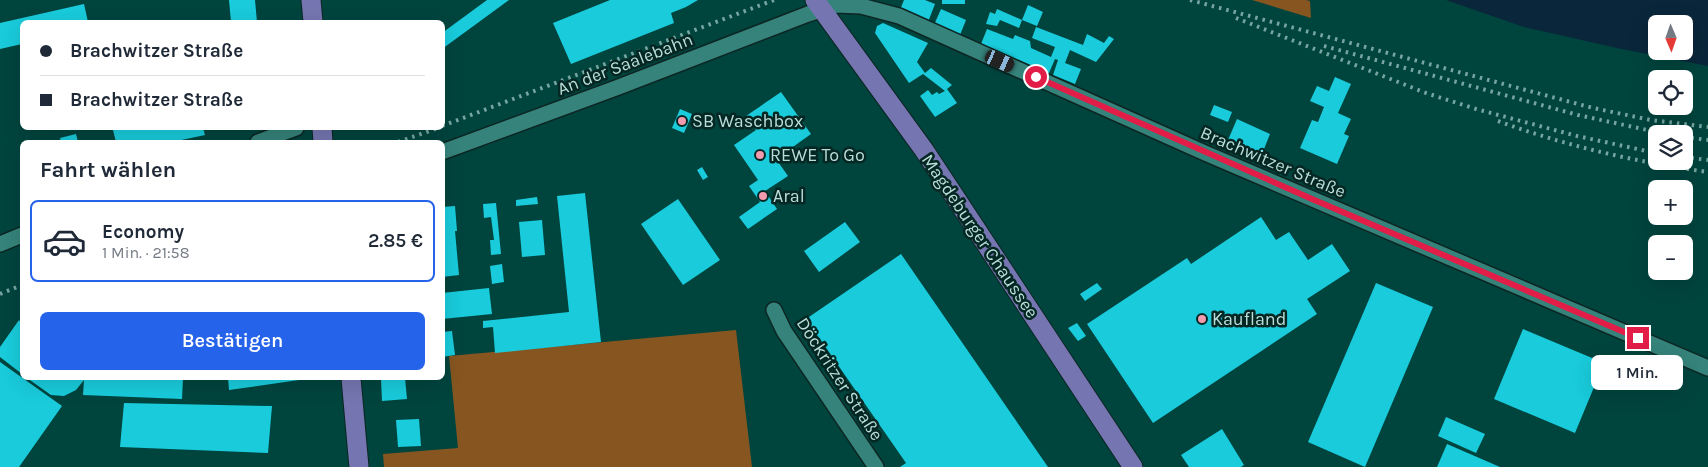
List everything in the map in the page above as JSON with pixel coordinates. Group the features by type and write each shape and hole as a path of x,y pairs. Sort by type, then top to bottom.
{"main road":[{"path":"310,0 313,20"},
{"name":"Magdeburger Chaussee","path":"818,5 924,150 1133,467"},
{"path":"351,380 359,467"}],"street":[{"name":"An der Saalebahn","path":"445,151 616,88 818,5"},
{"name":"Brachwitzer Straße","path":"818,5 861,6 899,16 1197,149 1708,368"},
{"path":"263,140 291,130"},
{"path":"0,244 20,236"},
{"name":"Döckritzer Straße","path":"774,310 784,331 876,467"}],"shaded area":[{"path":"1252,0 1310,1 1311,18"},
{"path":"736,330 752,467 384,467 383,454 458,448 449,356"}],"water":[{"path":"1446,0 1708,0 1708,66 1678,60 1693,60 1693,15 1648,15 1648,54 1524,27"}],"building":[{"path":"229,0 255,0 257,20 231,20"},
{"path":"487,0 509,0 445,47 445,31"},
{"path":"610,0 698,0 671,13 674,23 571,64 553,23"},
{"path":"904,0 925,0 935,4 928,22 900,10"},
{"path":"942,0 965,0 965,4 942,4"},
{"path":"84,4 88,20 20,20 20,44 0,49 0,23"},
{"path":"1028,5 1043,12 1037,26 1022,20"},
{"path":"941,9 966,20 960,35 934,25"},
{"path":"997,9 1022,20 1019,28 1000,20 997,26 986,24 990,12 995,14"},
{"path":"883,23 928,43 917,62 925,73 931,68 952,85 947,89 957,103 935,117 920,96 928,90 932,95 945,91 923,74 909,83 875,33 877,26"},
{"path":"1036,27 1083,45 1087,34 1104,43 1109,36 1114,39 1096,62 1070,50 1065,63 1081,69 1075,84 1053,75 1058,60 1055,59 1049,73 981,44 987,29 1013,39 1015,35 1030,41 1031,48 1051,57 1055,47 1032,38"},
{"path":"1335,77 1351,84 1338,113 1351,119 1344,134 1349,136 1337,164 1300,148 1312,120 1318,122 1324,107 1310,101 1317,86 1329,91"},
{"path":"781,92 811,134 776,159 788,176 765,191 777,209 748,229 739,217 760,202 749,186 758,180 734,145 756,130 746,116"},
{"path":"1214,105 1232,112 1228,122 1210,115"},
{"name":"SB Waschbox","path":"680,109 692,114 684,133 672,128"},
{"path":"1237,119 1270,134 1262,154 1228,140"},
{"path":"113,130 204,130 205,135 181,140 116,140"},
{"path":"76,134 78,140 60,140 60,138"},
{"path":"702,167 708,177 703,180 697,170"},
{"path":"585,193 601,342 495,353 493,327 483,328 483,321 569,312 557,196"},
{"path":"537,197 538,204 516,206 516,200"},
{"path":"678,199 720,260 683,285 641,224"},
{"path":"496,203 501,254 491,255 490,240 494,240 491,217 484,218 483,204"},
{"path":"455,206 459,275 445,277 445,207"},
{"name":"Kaufland","path":"1261,217 1276,240 1289,232 1308,260 1332,244 1350,271 1307,299 1317,314 1153,423 1087,324 1187,258 1191,264"},
{"path":"542,220 545,255 522,257 519,222"},
{"path":"845,222 860,242 819,272 804,251"},
{"path":"901,254 1048,467 900,467 906,463 806,319"},
{"path":"502,264 504,282 492,284 490,266"},
{"path":"1097,283 1102,289 1085,301 1080,294"},
{"path":"1376,283 1433,307 1365,467 1308,442"},
{"path":"489,288 492,314 445,319 445,293"},
{"path":"19,320 20,372 0,357 0,347"},
{"path":"1077,323 1086,336 1078,341 1068,328"},
{"path":"1523,329 1604,363 1575,433 1494,399"},
{"path":"452,331 455,355 445,357 445,332"},
{"path":"0,362 20,376 20,380 25,380 62,406 19,467 0,467"},
{"path":"30,380 84,380 76,390 64,396 51,395"},
{"path":"84,380 183,380 182,399 83,395"},
{"path":"228,380 299,380 229,390"},
{"path":"381,380 405,380 407,399 382,401"},
{"path":"124,403 272,406 268,453 120,447"},
{"path":"1446,417 1485,434 1476,453 1438,436"},
{"path":"419,419 421,446 398,447 396,420"},
{"path":"1222,429 1244,465 1241,467 1189,467 1181,455"},
{"path":"1447,444 1500,467 1437,467"}],"railway":[{"path":"445,125 774,0"},
{"path":"1190,0 1593,108 1651,120 1708,127"},
{"path":"1236,18 1426,93 1476,109 1577,136 1648,151"},
{"path":"1324,46 1578,115 1648,130"},
{"path":"1498,121 1549,138 1601,152 1708,172"},
{"path":"404,140 432,130"},
{"path":"1693,138 1708,140"},
{"path":"1693,158 1708,160"},
{"path":"0,294 20,286"}],"place":[{"name":"SB Waschbox","path":"682,121"},
{"name":"REWE To Go","path":"760,155"},
{"name":"Aral","path":"763,196"},
{"name":"Kaufland","path":"1202,319"}],"route":[{"path":"1036,77 1378,228 1638,338"}]}
